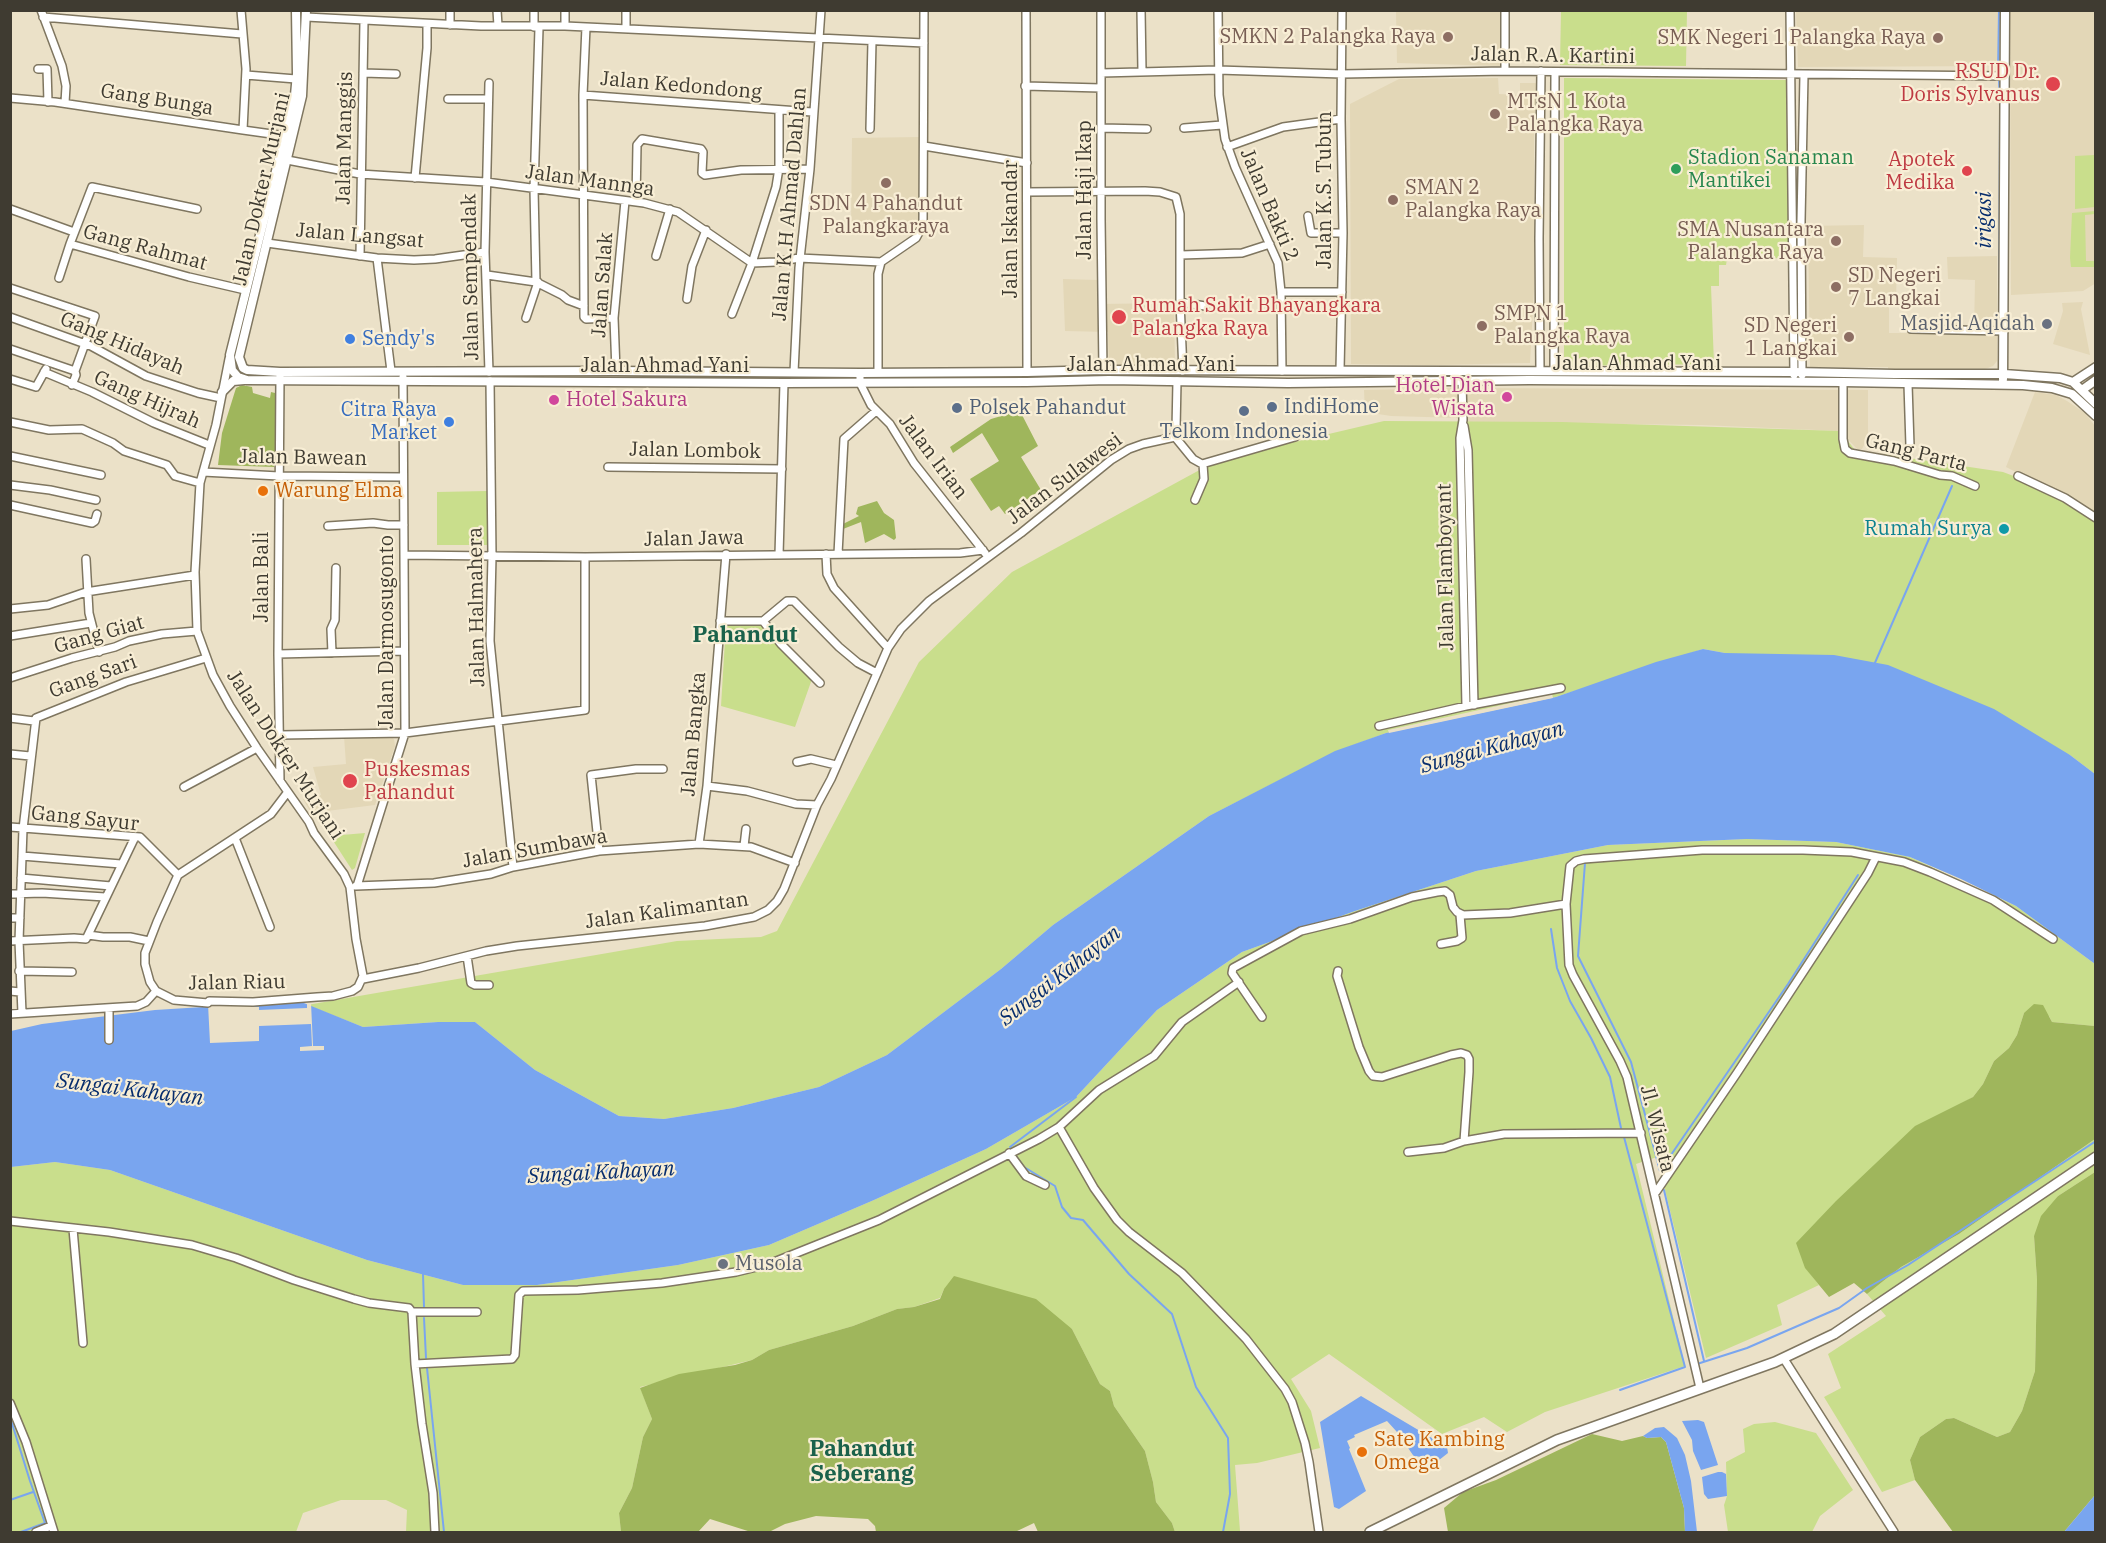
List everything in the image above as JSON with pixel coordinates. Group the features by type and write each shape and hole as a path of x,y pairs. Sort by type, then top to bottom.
{"highway":[{"path":"1370,1533 1557,1440 1784,1359 1844,1328 2096,1157"}],"main road":[{"name":"Jalan Dokter Murjani","path":"247,380 238,377 232,370 230,354 246,290 267,243 284,160 285,136 296,79 296,10"},
{"path":"2003,385 2005,10"},
{"name":"Jalan Dokter Murjani","path":"247,370 243,368 239,357 257,266 302,96 306,14"},
{"path":"2096,367 2073,382 2096,404"},
{"name":"Jalan Ahmad Yani","path":"247,370 280,377 489,376 784,383 860,378 1288,382 1798,376 1843,382 2004,374 2060,378 2073,382"},
{"name":"Jalan Ahmad Yani","path":"489,376 616,371 794,372 860,378 878,372 1103,370 1554,371 1798,376 1883,379 1908,384 2052,388 2072,394 2096,416"},
{"name":"Jalan Ahmad Yani","path":"247,380 391,371 403,376"},
{"path":"1285,371 1288,382"},
{"path":"1414,371 1415,381"},
{"path":"675,372 676,382"},
{"path":"222,395 233,381 247,380"},
{"path":"2082,390 2096,380"}],"street":[{"path":"241,10 246,75 243,130"},
{"path":"450,10 450,25"},
{"path":"497,10 498,26"},
{"path":"526,318 537,282 534,189 537,27 534,10"},
{"path":"565,10 565,26"},
{"path":"626,10 626,29"},
{"name":"Jalan K.H Ahmad Dahlan","path":"794,372 800,258 810,169 821,10"},
{"path":"752,263 800,258 880,262 916,238 921,231 924,146 924,10"},
{"name":"Jalan Iskandar","path":"1026,10 1028,372"},
{"name":"Jalan Haji Ikap","path":"1101,10 1103,370"},
{"path":"1141,10 1142,71"},
{"name":"Jalan Bakti 2","path":"1218,10 1218,70 1222,125 1227,147 1279,267 1281,292 1342,291"},
{"name":"Jalan K.S. Tubun","path":"1340,370 1343,233 1342,10"},
{"path":"1505,10 1505,71"},
{"path":"1790,10 1791,222 1798,376"},
{"path":"65,103 66,86 62,66 42,14 242,34"},
{"path":"306,14 364,21 427,24 565,26 924,43"},
{"name":"Jalan Manggis","path":"360,256 364,21"},
{"path":"415,178 427,48 427,24"},
{"path":"586,27 583,95 584,306 586,319 615,318"},
{"path":"870,129 872,40"},
{"path":"38,69 47,69 48,102"},
{"name":"Jalan R.A. Kartini","path":"1101,73 1218,70 1342,74 1541,71 2005,76"},
{"path":"1540,371 1541,71"},
{"path":"1554,371 1555,72"},
{"path":"363,74 396,75"},
{"path":"246,75 296,79"},
{"path":"1798,376 1804,75"},
{"name":"Jalan Sempendak","path":"489,83 485,252 489,376"},
{"path":"1025,86 1101,88"},
{"name":"Jalan Kedondong","path":"583,95 813,112"},
{"name":"Gang Bunga","path":"10,98 65,103 285,136"},
{"path":"448,99 488,99"},
{"path":"732,314 771,208 779,168 779,111"},
{"path":"1227,147 1283,127 1341,119"},
{"path":"1184,128 1222,125"},
{"path":"1101,128 1147,129"},
{"path":"636,202 637,146 642,140 701,149 703,152 702,173 705,175 741,170 810,169"},
{"path":"924,146 1027,163"},
{"path":"1792,153 1803,153"},
{"name":"Jalan Mannga","path":"284,160 360,174 486,183 636,202 670,209 706,230 752,263"},
{"path":"70,244 92,186 197,209"},
{"path":"1027,192 1145,191 1160,192 1176,197 1179,207 1181,255 1180,302 1183,371"},
{"name":"Jalan Salak","path":"616,371 615,318 625,201"},
{"name":"Gang Rahmat","path":"10,208 74,232"},
{"path":"657,256 670,209"},
{"path":"1308,216 1311,233 1343,233"},
{"path":"1791,222 1801,221"},
{"path":"687,299 692,266 706,230"},
{"name":"Jalan Langsat","path":"267,243 377,258 435,260 470,252 485,252"},
{"name":"Gang Rahmat","path":"59,278 70,244 189,277 246,290"},
{"path":"1181,255 1242,253 1270,244"},
{"path":"377,258 391,371"},
{"path":"878,372 880,262"},
{"path":"487,275 537,282 568,300 584,306"},
{"path":"10,288 94,314 75,371"},
{"path":"1281,292 1285,371"},
{"path":"1180,302 1205,306"},
{"name":"Gang Hidayah","path":"10,317 84,343 146,376 198,393 222,395"},
{"path":"1539,326 1554,326"},
{"path":"1911,329 2004,331"},
{"name":"Gang Hijrah","path":"10,350 75,371 76,375 72,385"},
{"name":"Jalan Dokter Murjani","path":"230,354 200,483 195,575 197,631 206,658 230,706 354,886"},
{"path":"10,379 36,387 49,362"},
{"name":"Gang Hijrah","path":"44,372 92,392 154,423 209,445"},
{"name":"Jalan Darmosugonto","path":"354,886 405,733 403,376"},
{"name":"Jalan Halmahera","path":"489,376 492,555 490,640 513,867"},
{"name":"Jalan Bali","path":"280,377 278,654 280,781"},
{"name":"Jalan Irian","path":"860,378 865,395 876,411 890,424 914,463 988,558"},
{"path":"1177,381 1175,437 1197,463 1203,464 1295,437"},
{"name":"Jalan Flamboyant","path":"1462,381 1470,706"},
{"name":"Gang Parta","path":"1843,382 1843,439 1845,448 1850,453 1894,461 1940,475 1952,476 1975,486"},
{"path":"778,555 784,383"},
{"path":"1908,384 1910,446"},
{"path":"838,554 844,439 876,411"},
{"path":"10,422 49,430 82,429 124,451 167,465 175,476 200,483"},
{"name":"Jalan Sulawesi","path":"988,558 1078,489 1111,460 1129,449 1175,437"},
{"path":"10,456 101,475"},
{"path":"1195,500 1204,479 1203,464"},
{"name":"Jalan Lombok","path":"608,467 782,469"},
{"name":"Jalan Bawean","path":"203,472 279,476 403,477"},
{"path":"2018,477 2065,498 2096,518"},
{"path":"10,485 50,490 96,500"},
{"path":"10,505 92,523 97,514"},
{"path":"328,526 373,523 404,525"},
{"name":"Jalan Jawa","path":"404,555 585,557 960,553 983,550"},
{"name":"Jalan Bangka","path":"699,844 707,786 726,554"},
{"path":"826,554 827,574 834,588 888,648"},
{"path":"280,735 405,733 585,710 585,557"},
{"name":"Jalan Kalimantan","path":"363,979 517,945 705,926 754,917 768,910 777,901 795,863 817,805 831,779 888,648 900,629 928,601 988,558"},
{"path":"86,559 88,584 86,592 99,652"},
{"path":"332,653 331,629 335,620 336,568"},
{"path":"10,609 48,605 86,592 195,575"},
{"path":"720,621 763,621 787,601 794,601 858,663 877,673"},
{"path":"763,621 781,644 820,683"},
{"path":"10,636 91,623"},
{"name":"Gang Giat","path":"10,678 129,641 162,634 197,631"},
{"path":"278,654 404,651"},
{"name":"Gang Sari","path":"22,1013 19,941 23,829 34,721 41,714 100,691 156,671 206,658"},
{"path":"1379,726 1561,688"},
{"path":"10,718 34,721"},
{"path":"184,787 257,748"},
{"path":"10,754 30,756"},
{"path":"797,762 812,759 836,765"},
{"path":"599,851 591,775 663,769"},
{"path":"707,786 747,791 796,804 817,805"},
{"path":"10,1014 143,1005 156,990 150,982 145,964 149,941 178,875 271,814 288,793"},
{"name":"Gang Sayur","path":"10,827 143,838 178,875"},
{"path":"744,846 746,829"},
{"path":"10,941 86,939 135,837"},
{"path":"235,838 270,927"},
{"name":"Jalan Sumbawa","path":"354,886 434,883 491,874 513,867 599,851 699,844 744,846 772,853 795,863"},
{"name":"Jl. Wisata","path":"1700,1388 1656,1192 1627,1077 1569,965 1566,903 1570,866 1584,859 1663,852 1745,849 1852,852 1876,856"},
{"path":"22,856 122,864"},
{"path":"1656,1192 1868,873 1876,856 1904,862 1985,896 2054,939"},
{"path":"21,878 111,886"},
{"path":"354,886 363,979"},
{"path":"1262,1017 1232,973 1233,968 1301,931 1350,920 1412,897 1445,891 1450,895 1453,907 1460,915 1462,938 1441,944"},
{"path":"10,894 42,893 105,897"},
{"path":"1460,915 1510,913 1566,903"},
{"path":"10,918 20,918"},
{"path":"88,935 130,937 149,941"},
{"path":"467,956 471,983 489,985"},
{"path":"10,967 19,970 72,972"},
{"path":"1338,971 1339,983 1359,1047 1373,1076 1392,1074 1451,1055 1461,1053 1467,1055 1469,1072 1464,1141"},
{"name":"Jalan Riau","path":"156,990 174,1000 183,1002 253,1002 333,996 352,991 363,979"},
{"path":"415,1364 512,1359 515,1355 519,1295 523,1291 578,1290 681,1281 736,1272 769,1264 879,1220 1059,1127 1099,1089 1154,1056 1182,1022 1239,982"},
{"path":"10,991 20,992"},
{"path":"109,1008 109,1040"},
{"path":"1059,1127 1094,1188 1117,1220 1182,1273 1246,1340 1285,1389 1298,1418 1307,1452 1319,1533"},
{"path":"1408,1152 1444,1148 1464,1141 1520,1133 1641,1133"},
{"path":"1009,1153 1026,1176 1045,1185"},
{"path":"10,1221 131,1235 192,1245 354,1299 369,1303 406,1306 411,1309 415,1364 433,1493 435,1533"},
{"path":"73,1229 83,1343"},
{"path":"412,1312 477,1312"},
{"path":"1784,1359 1894,1533"},
{"path":"11,1407 26,1442 52,1529 36,1533"}],"shaded area":[{"name":"SMKN 2 Palangka Raya","path":"1396,11 1500,11 1501,66 1397,63"},
{"path":"1796,11 1998,11 1998,66 1798,67"},
{"name":"RSUD Dr. Doris Sylvanus","path":"2010,11 2095,11 2096,283 2083,291 2011,295"},
{"path":"1498,78 1499,94 1520,95 1520,83 1537,83 1534,132 1534,289 1530,363 1351,364 1350,104 1399,79"},
{"name":"SDN 4 Pahandut Palangkaraya","path":"920,137 920,229 851,229 852,138"},
{"path":"1864,225 1863,257 1897,258 1896,301 1889,302 1889,333 1974,333 1975,280 1948,279 1947,257 1997,256 1997,361 1993,366 1983,370 1888,371 1888,367 1810,367 1808,226"},
{"name":"Rumah Sakit Bhayangkara Palangka Raya","path":"1063,279 1097,280 1098,304 1174,303 1175,367 1109,367 1108,332 1065,331"},
{"path":"2083,302 2081,309 2090,355 2053,344 2063,311 2062,303"},
{"path":"1459,388 1460,418 1391,416 1365,412 1364,390"},
{"path":"1466,388 1868,390 1868,437 1862,449 1857,449 1840,431 1701,425 1466,422"},
{"path":"2035,392 2056,395 2067,401 2085,413 2095,426 2095,512 2006,467"},
{"name":"Puskesmas Pahandut","path":"388,735 394,739 395,746 375,805 311,813 303,799 321,795 313,767 346,764 344,736"}],"green space":[{"path":"1561,11 1687,11 1686,66 1560,65"},
{"name":"Stadion Sanaman Mantikei","path":"1564,78 1786,80 1789,258 1727,259 1726,265 1719,265 1719,286 1711,286 1714,364 1564,366"},
{"path":"2094,155 2095,207 2075,209 2075,156"},
{"path":"2095,211 2095,214 2085,215 2086,261 2095,261 2095,267 2071,267 2072,213"},
{"path":"242,385 252,387 253,393 270,398 271,392 275,393 277,440 274,467 218,465 222,433 236,388"},
{"path":"1015,405 1038,446 1021,457 1041,490 1005,514 999,506 991,511 970,479 999,461 982,433 953,453 950,447 991,419 1015,412"},
{"path":"1384,421 1562,422 1840,431 1855,450 2003,472 2056,492 2091,509 2095,512 2095,774 2070,755 1725,653 1703,649 1556,697 1386,733 1335,752 1209,816 1053,925 1001,969 887,1055 819,1087 733,1108 664,1119 619,1116 535,1070 475,1022 363,1027 307,1005 677,941 761,937 777,931 919,662 1012,572 1218,460"},
{"path":"487,491 488,545 437,545 437,492"},
{"path":"877,501 884,513 894,520 896,538 894,540 884,534 865,543 861,522 843,529 843,524 859,516 856,514 858,507"},
{"path":"726,624 762,624 812,679 795,727 721,706"},
{"path":"365,833 355,868 352,870 330,836"},
{"path":"1747,839 1836,842 1910,857 2016,906 2095,964 2095,1026 2052,1022 2049,1016 2024,1013 2017,1035 2009,1048 1994,1061 1983,1084 1973,1097 1961,1104 1805,1267 1819,1285 1777,1305 1782,1325 1706,1358 1657,1157 1636,1164 1685,1366 1545,1412 1507,1432 1484,1417 1442,1434 1329,1354 1291,1379 1311,1411 1320,1448 1257,1463 1235,1465 1240,1531 1175,1532 1172,1523 1156,1502 1145,1451 1114,1406 1110,1391 1100,1384 1072,1329 944,1289 940,1298 914,1307 897,1309 853,1326 769,1350 752,1360 640,1387 652,1419 643,1437 632,1488 619,1513 621,1532 406,1532 407,1510 386,1500 341,1500 303,1513 296,1532 11,1532 11,1167 55,1162 110,1170 367,1260 463,1285 537,1285 678,1265 769,1245 986,1149 1076,1097 1157,1010 1242,952 1476,871 1608,845"},
{"path":"2034,1004 2043,1005 2052,1022 2095,1026 2095,1139 1959,1234 1901,1267 1867,1294 1854,1283 1829,1297 1805,1268 1796,1243 1836,1201 1915,1126 1973,1097 1983,1084 1994,1061 2009,1048 2017,1035 2024,1013"},
{"path":"2095,1139 2095,1172 2058,1196 2034,1236 2037,1280 2035,1371 2022,1411 2010,1432 1997,1437 1954,1418 1946,1419 1920,1437 1910,1460 1915,1480 1882,1492 1824,1397 1841,1388 1828,1354 1886,1316 1867,1294 1901,1267 1959,1234"},
{"path":"2095,1172 2095,1495 2064,1532 1953,1532 1915,1480 1910,1460 1920,1437 1946,1419 1954,1418 1997,1437 2010,1432 2022,1411 2035,1371 2037,1280 2034,1236 2041,1216 2058,1196"},
{"path":"954,1276 1036,1299 1072,1329 1100,1384 1110,1391 1114,1406 1145,1451 1156,1502 1172,1523 1175,1532 1038,1532 1034,1523 1015,1532 876,1532 875,1526 868,1519 816,1516 785,1524 769,1532 751,1532 710,1519 698,1532 621,1532 619,1513 632,1488 643,1437 652,1419 640,1388 679,1374 752,1360 769,1350 853,1326 897,1309 914,1307 940,1299"},
{"path":"1775,1422 1816,1433 1853,1490 1820,1516 1812,1532 1728,1532 1724,1505 1727,1496 1726,1462 1745,1452 1743,1429 1754,1424"},
{"path":"1592,1434 1622,1441 1643,1436 1661,1437 1666,1442 1684,1508 1685,1532 1448,1532 1444,1508 1463,1492 1496,1480"}],"water":[{"name":"Sungai Kahayan","path":"1703,649 1725,653 1834,655 1888,665 1994,709 2070,755 2095,774 2095,964 2016,906 1961,879 1910,857 1836,842 1747,839 1608,845 1476,871 1242,952 1157,1010 1076,1097 986,1149 874,1200 769,1245 678,1265 537,1285 463,1285 367,1260 110,1170 55,1162 11,1167 11,1031 42,1024 155,1010 299,1001 363,1027 475,1022 535,1070 619,1116 664,1119 733,1108 819,1087 887,1055 1001,969 1053,925 1209,816 1335,751 1386,733 1556,697 1656,662"},
{"path":"1361,1396 1447,1447 1448,1453 1423,1469 1425,1458 1416,1456 1415,1458 1387,1421 1354,1435 1355,1437 1347,1441 1366,1491 1339,1509 1334,1507 1320,1422"},
{"path":"1682,1421 1704,1422 1718,1465 1701,1470 1693,1451 1692,1440"},
{"path":"1664,1427 1677,1438 1685,1455 1691,1481 1697,1532 1685,1532 1684,1508 1666,1442 1661,1437 1643,1436 1655,1428"},
{"path":"1718,1472 1726,1474 1727,1496 1708,1499 1704,1494 1702,1477"},
{"path":"2095,1495 2095,1532 2064,1532"}],"pier":[{"path":"1552,694 1553,698 1389,733 1388,730"},
{"path":"307,1001 311,1003 313,1046 324,1046 324,1050 300,1051 300,1047 312,1046 311,1024 259,1026 259,1041 210,1043 208,1004 253,1002 253,1007 259,1007 259,1010 307,1008"}],"waterway":[{"name":"irigasi","path":"1998,73 1999,10"},
{"name":"irigasi","path":"1999,79 2000,107"},
{"name":"irigasi","path":"1999,328 2000,111"},
{"path":"1874,665 1952,486"},
{"path":"1585,863 1578,956 1631,1062 1660,1171"},
{"path":"1660,1171 1788,984 1858,875"},
{"path":"1551,929 1557,968 1570,1001 1610,1077 1621,1128"},
{"path":"1010,1147 1076,1097"},
{"path":"1620,1390 1685,1367 1624,1137"},
{"path":"1697,1364 1747,1348 1839,1308 2096,1141"},
{"path":"1016,1156 1024,1167 1055,1186 1062,1207 1071,1218 1083,1220 1129,1274 1172,1314 1196,1387 1228,1438 1230,1494 1223,1532"},
{"path":"1664,1190 1704,1361"},
{"path":"423,1274 424,1307"},
{"path":"424,1318 426,1358"},
{"path":"427,1368 444,1532"},
{"path":"10,1417 45,1523"},
{"path":"10,1500 33,1492"},
{"path":"21,1532 45,1523"}],"place":[{"name":"SMKN 2 Palangka Raya","path":"1448,37"},
{"name":"SMK Negeri 1 Palangka Raya","path":"1938,38"},
{"name":"RSUD Dr. Doris Sylvanus","path":"2053,84"},
{"name":"MTsN 1 Kota Palangka Raya","path":"1495,114"},
{"name":"Stadion Sanaman Mantikei","path":"1676,169"},
{"name":"Apotek Medika","path":"1967,171"},
{"name":"SDN 4 Pahandut Palangkaraya","path":"886,183"},
{"name":"SMAN 2 Palangka Raya","path":"1393,200"},
{"name":"SMA Nusantara Palangka Raya","path":"1836,241"},
{"name":"SD Negeri 7 Langkai","path":"1836,287"},
{"name":"Rumah Sakit Bhayangkara Palangka Raya","path":"1119,317"},
{"name":"Masjid Aqidah","path":"2047,324"},
{"name":"SMPN 1 Palangka Raya","path":"1482,326"},
{"name":"SD Negeri 1 Langkai","path":"1849,337"},
{"name":"Sendy's","path":"350,339"},
{"name":"Hotel Dian Wisata","path":"1507,397"},
{"name":"Hotel Sakura","path":"554,400"},
{"name":"IndiHome","path":"1272,407"},
{"name":"Polsek Pahandut","path":"957,408"},
{"name":"Telkom Indonesia","path":"1244,411"},
{"name":"Citra Raya Market","path":"449,422"},
{"name":"Warung Elma","path":"263,491"},
{"name":"Rumah Surya","path":"2004,529"},
{"name":"Puskesmas Pahandut","path":"350,781"},
{"name":"Musola","path":"723,1264"},
{"name":"Sate Kambing Omega","path":"1362,1452"}],"district":[{"name":"Pahandut","path":"745,636"},
{"name":"Pahandut Seberang","path":"862,1462"}]}
